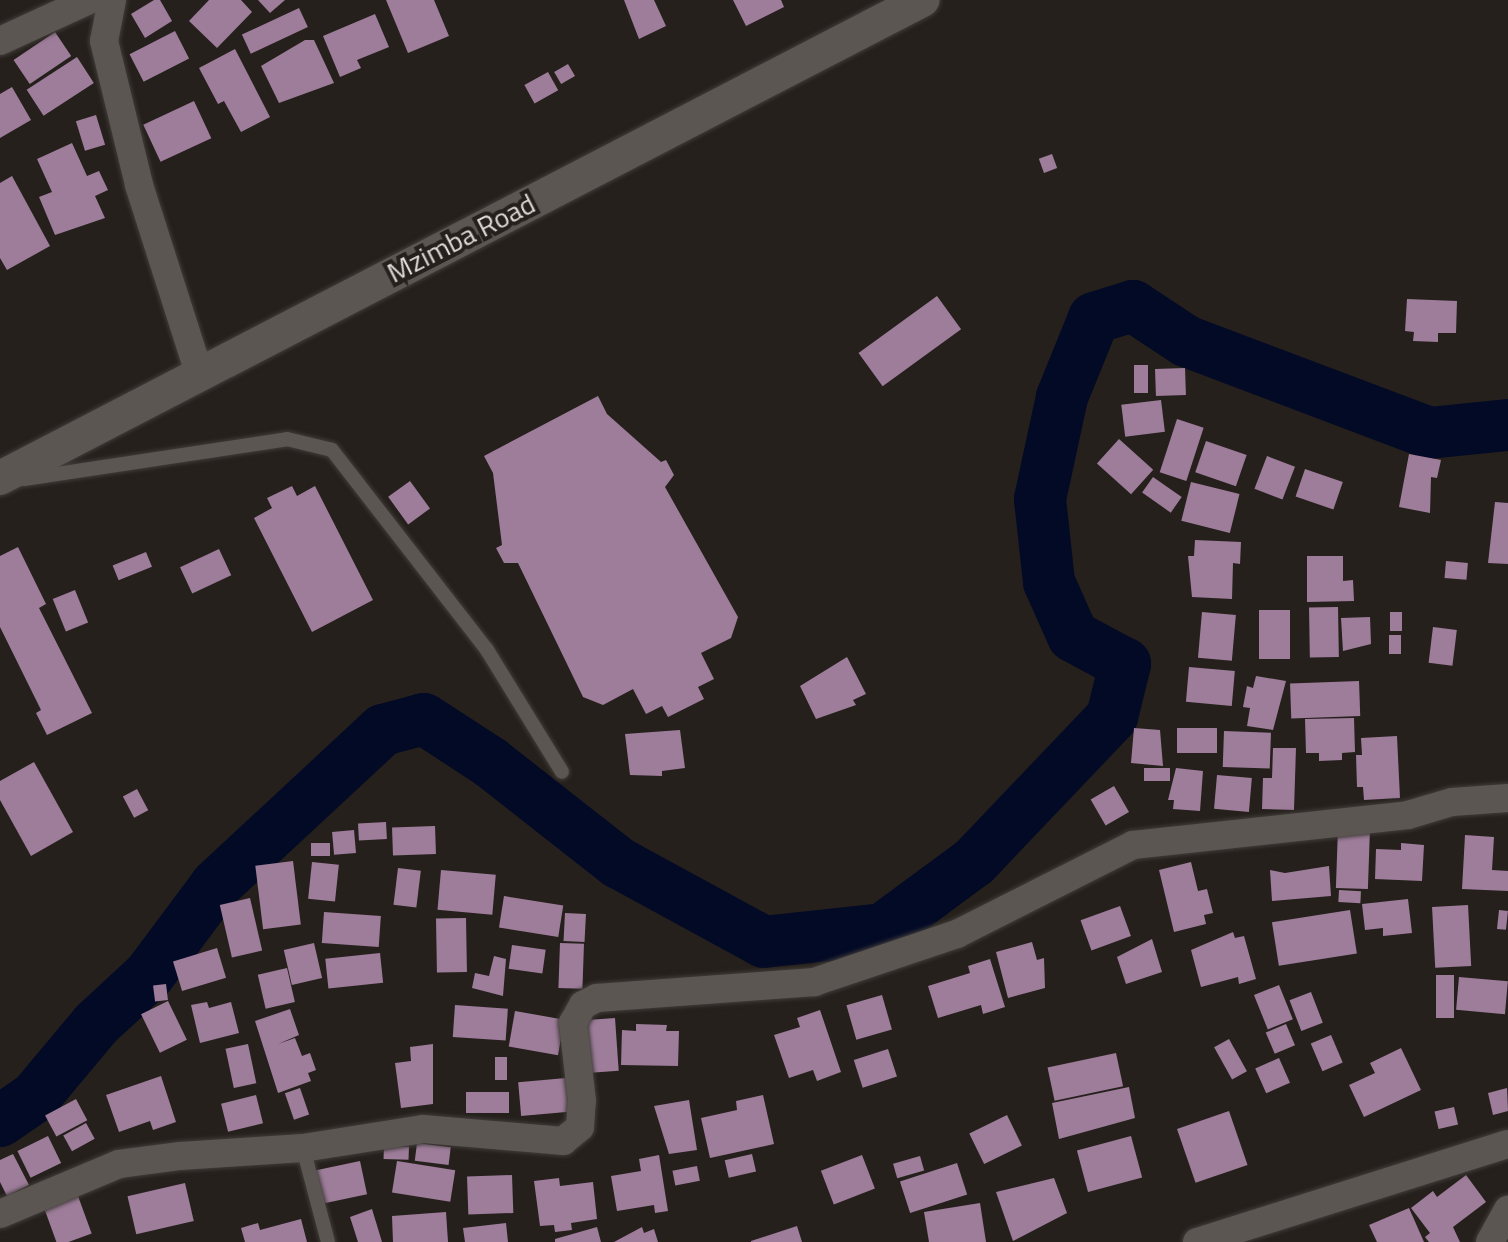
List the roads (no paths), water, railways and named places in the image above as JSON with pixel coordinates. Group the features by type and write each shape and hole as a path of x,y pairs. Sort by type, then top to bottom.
{"street":[{"path":"0,41 89,0"},
{"path":"112,0 104,41 139,185 199,373"},
{"name":"Mzimba Road","path":"0,480 199,373 922,0"},
{"path":"0,1214 119,1164 303,1148 423,1129 563,1141 580,1127 582,1101 573,1023 583,1005 597,998 734,992 814,982 957,934 1133,845 1408,815 1452,802 1508,798"},
{"path":"1197,1242 1508,1144"},
{"path":"1490,1242 1508,1210"}],"lane":[{"path":"0,480 287,439 310,441 332,450 487,650 562,772"},
{"path":"303,1148 328,1242"}],"waterway":[{"path":"0,1121 35,1097 96,1024 149,975 216,885 383,730 424,719 490,762 619,863 764,942 883,929 974,862 1112,717 1125,664 1073,636 1049,582 1040,499 1062,397 1094,318 1133,306 1186,341 1429,433 1508,425"}]}
